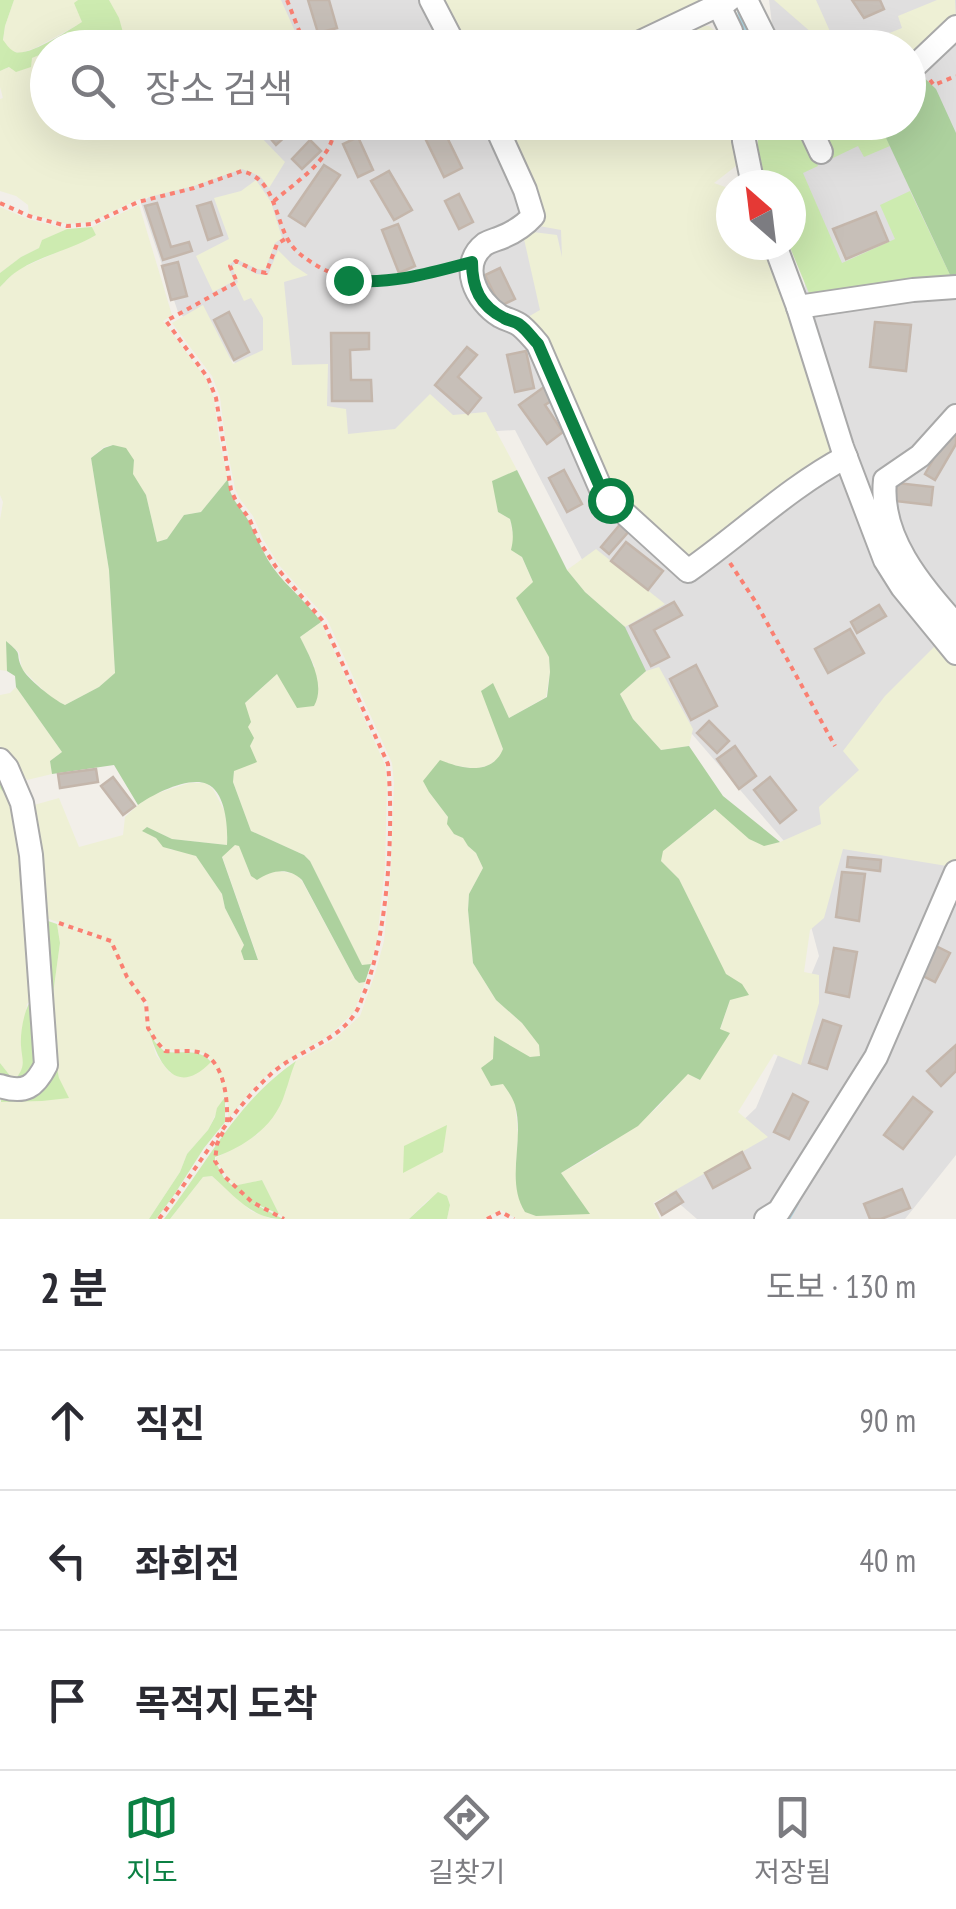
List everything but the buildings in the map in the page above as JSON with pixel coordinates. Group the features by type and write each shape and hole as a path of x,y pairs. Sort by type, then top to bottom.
{"street":[{"path":"430,0 446,30"},
{"path":"746,0 761,30"},
{"path":"666,30 724,3 731,30"},
{"path":"926,55 956,27"},
{"path":"502,140 533,216 508,235 485,244 472,262 472,280 487,306 520,325 538,344 600,487 610,500 688,571 818,472 846,457"},
{"path":"744,140 750,170"},
{"path":"816,140 822,152"},
{"path":"781,260 884,560 956,653"},
{"path":"798,307 956,287"},
{"path":"956,416 920,456 885,480 883,498 890,530 911,571 956,625"},
{"path":"0,760 22,803 31,855 46,1065 37,1082 28,1087 14,1091 0,1086"},
{"path":"766,1219 779,1211 876,1057 956,872"}],"path":[{"path":"287,0 299,30"},
{"path":"274,201 326,153 332,140"},
{"path":"0,204 67,226 91,224 138,202 242,171 258,178 274,201 287,238 298,252 348,280 384,281 472,262"},
{"path":"159,1219 227,1123 274,1072 332,1036 356,1013 380,941 387,866 388,764 323,621 276,567 236,501 216,398 208,378 166,322 237,282 230,266 236,261 266,273 278,244 287,238"},
{"path":"721,548 835,746"},
{"path":"36,915 112,942 128,977 146,1003 148,1028 156,1041 166,1051 196,1051 209,1056 218,1070 228,1105 227,1123 217,1144 215,1161 224,1178 252,1202 284,1219"},
{"path":"487,1219 501,1212 514,1219"}],"shaded area":[{"path":"254,0 448,0 468,30 271,30"},
{"path":"769,0 956,0 956,1155 905,1219 697,1219 667,1193 756,1108 819,956 790,848 643,677 515,430 323,441 178,312 141,203 225,140 532,140 825,472 802,260 806,260 806,170 791,170 787,140 926,140 926,30 773,30"}],"green space":[{"path":"0,0 14,0 3,40 15,52 30,50 30,67 0,71"},
{"path":"14,0 78,0 75,3 83,22 68,30 30,30 30,50 21,53 11,51 3,41"},
{"path":"78,0 109,0 122,30 69,30 82,22 74,3"},
{"path":"109,0 281,0 294,30 121,30"},
{"path":"439,0 721,0 658,30 455,30"},
{"path":"774,0 816,0 829,30 808,30"},
{"path":"937,0 955,0 956,22 926,46 926,30 897,30 902,28 898,16"},
{"path":"709,26 714,30 690,30"},
{"path":"30,59 30,140 264,140 285,162 269,188 260,176 242,169 137,200 91,222 67,224 29,214 28,205 0,191 0,71"},
{"path":"926,80 936,89 956,133 956,277 951,277 887,140 926,140"},
{"path":"508,140 735,140 736,166 716,170 716,260 769,260 837,458 688,563 613,496 521,321 540,310 524,239 533,232 557,235 562,257 561,230 539,226 541,218"},
{"path":"758,140 807,140 818,166 806,172 761,170 757,158"},
{"path":"822,140 887,140 890,146 864,157 858,146 831,159"},
{"path":"256,180 271,202 282,238 275,243 265,270 236,259 228,266 234,281 213,292 196,256 229,239 214,198 241,191"},
{"path":"806,180 842,263 895,239 880,205 910,191 951,277 811,298 795,260 806,260"},
{"path":"139,205 172,315 163,321 206,379 214,399 228,479 201,512 184,515 167,539 157,542 146,495 132,474 134,460 113,445 91,458 109,570 115,673 99,687 65,705 52,699 22,669 19,652 7,642 7,671 0,670 0,287 17,270 96,235 92,227"},
{"path":"0,207 67,229 43,240 39,248 0,273"},
{"path":"92,227 96,235 28,265 0,287 0,273 39,248 42,240 67,229"},
{"path":"278,250 308,275 284,282 292,365 328,364 327,406 346,409 348,434 395,429 430,394 453,415 486,412 517,470 493,481 498,512 510,519 514,540 533,582 549,656 546,697 509,718 493,684 482,690 503,749 501,757 476,769 452,765 429,792 448,817 454,833 464,838 483,868 469,894 473,963 496,1000 540,1045 541,1056 530,1058 503,1083 515,1102 516,1167 589,1214 561,1173 595,1154 656,1109 688,1073 699,1080 729,1033 720,1030 730,1000 741,984 726,975 679,879 661,861 662,851 716,809 749,839 764,845 821,824 819,807 859,770 843,751 885,696 937,644 956,665 956,862 947,866 843,849 824,918 810,930 804,972 819,975 819,1003 801,1065 774,1054 738,1112 768,1137 653,1203 660,1219 517,1219 501,1210 484,1219 447,1219 447,1196 428,1200 409,1219 285,1219 262,1180 234,1186 216,1161 258,1134 286,1091 296,1061 335,1039 360,1016 384,941 391,866 392,763 327,619 279,565 235,489 220,397 212,376 172,323 203,305 233,364 263,350 263,318 251,298 244,301 232,267 236,263 256,274 268,275"},
{"path":"113,445 126,448 134,460 133,474 146,495 157,542 167,539 184,515 201,512 228,479 232,496 270,563 321,622 300,637 317,680 314,706 297,708 277,674 245,703 251,722 248,727 254,738 250,746 257,762 234,771 233,782 251,831 310,861 362,965 371,964 365,982 355,979 302,880 280,871 257,880 235,845 222,857 258,960 244,960 244,945 222,894 196,856 163,847 142,831 147,827 172,839 227,845 225,811 218,795 207,784 181,784 138,805 114,765 52,774 50,761 62,752 16,687 15,676 7,671 6,641 17,652 29,677 65,705 99,687 115,673 109,570 91,458"},
{"path":"517,470 567,570 585,592 625,627 646,671 620,694 633,719 661,750 689,746 723,796 780,842 764,846 749,839 715,809 663,851 661,861 679,879 726,974 742,984 749,995 730,1000 720,1029 730,1033 700,1080 688,1074 638,1126 561,1173 590,1214 536,1216 525,1212 519,1200 515,1105 503,1084 491,1086 481,1068 493,1059 494,1036 530,1057 540,1056 539,1045 496,1000 473,963 469,894 483,868 476,853 447,824 448,817 423,781 440,760 476,768 498,758 503,749 481,691 493,683 509,718 547,697 549,657 516,598 533,582 522,557 511,550 510,519 498,512 492,481"},
{"path":"596,549 665,604 625,627 585,592 567,570"},
{"path":"321,622 385,765 385,866 377,940 371,964 362,966 310,861 251,831 233,782 234,771 250,745 250,722 244,704 277,674 315,667 300,637"},
{"path":"659,667 693,729 689,746 661,750 633,719 620,694 646,671"},
{"path":"16,687 62,752 50,761 52,774 27,780 0,746 0,695"},
{"path":"0,766 18,804 36,966 34,1079 0,1080 0,1063 11,1077 17,1077 22,1069 22,1028 32,999 27,886 12,808 0,788"},
{"path":"189,783 206,783 213,789 225,812 227,845 172,839 147,827 171,850 196,856 222,894 244,945 244,960 258,959 222,856 235,845 239,845 251,876 278,871 296,874 355,979 365,982 354,1012 331,1034 272,1070 228,1119 225,1095 208,1130 187,1154 180,1172 149,1219 0,1219 0,1102 20,1101 59,1078 53,994 60,943 57,924 106,939 46,918 34,805 59,798 79,847 123,835 125,817 152,795","holes":["143,998 147,1002 149,1028 156,1041 166,1050 196,1050 209,1056 211,1062 170,1073 156,1055 148,1028"]},
{"path":"0,788 8,798 21,850 32,999 27,1004 21,1046 24,1061 17,1077 11,1077 0,1063"},
{"path":"39,918 57,924 60,943 53,994 56,1063 69,1098 1,1102 0,1090 40,1085"},
{"path":"148,1028 165,1052 196,1053 211,1062 187,1077 170,1072 157,1053"},
{"path":"296,1061 280,1105 267,1125 248,1141 215,1157 224,1178 233,1186 262,1180 279,1214 251,1202 283,1219 252,1210 212,1176 203,1177 170,1219 164,1219 239,1115"},
{"path":"225,1097 225,1122 156,1219 149,1219 180,1172 187,1154 208,1130"},
{"path":"447,1125 443,1152 403,1173 404,1146"},
{"path":"212,1176 251,1211 272,1219 170,1219 203,1177"},
{"path":"438,1192 447,1196 450,1205 447,1219 409,1219"}],"waterway":[{"path":"740,10 745,30"},
{"path":"787,1219 796,1203"}],"route":[{"path":"348,280 397,279 472,262 475,290 487,306 520,325 538,344 600,487 610,500"}]}
